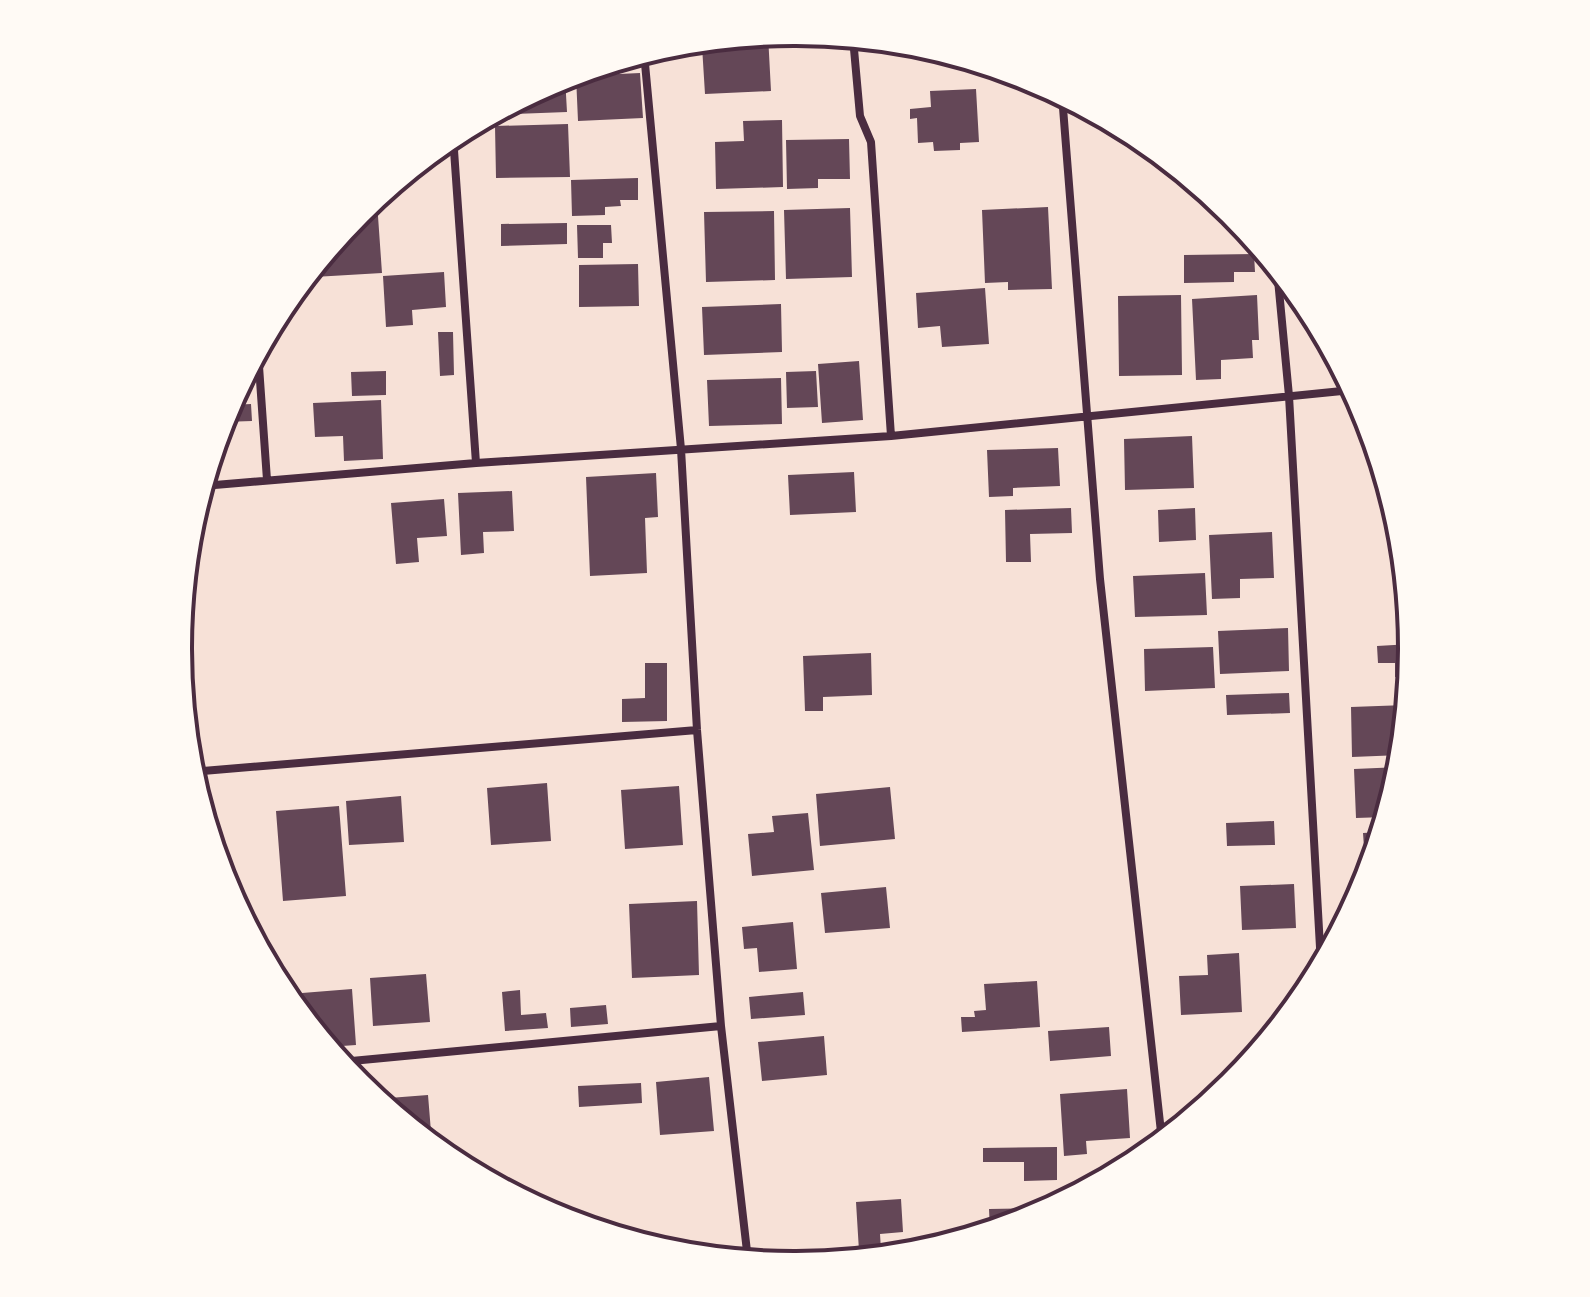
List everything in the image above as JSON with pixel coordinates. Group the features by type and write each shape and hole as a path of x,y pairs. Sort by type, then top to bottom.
{"street":[{"path":"854,49 860,116 871,142 891,436"},
{"path":"645,66 681,449 697,730 721,1026 747,1249"},
{"path":"1063,109 1090,418 1100,579 1160,1127"},
{"path":"454,152 476,463"},
{"path":"1279,290 1289,396 1320,944"},
{"path":"259,373 267,480"},
{"path":"215,485 476,463 891,436 1339,391"},
{"path":"205,771 697,730"},
{"path":"356,1061 721,1026"}],"building":[{"path":"769,47 771,91 705,94 702,53"},
{"path":"640,73 643,118 578,121 577,87 614,74"},
{"path":"976,89 979,142 960,143 960,150 934,151 933,142 918,143 917,118 910,119 910,109 931,107 930,91"},
{"path":"566,91 567,112 518,114"},
{"path":"782,120 783,187 716,189 715,142 744,141 743,121"},
{"path":"568,124 570,177 496,178 496,126"},
{"path":"849,139 850,179 818,179 818,188 787,189 786,140"},
{"path":"638,178 638,200 620,200 621,206 605,207 605,215 572,216 571,180"},
{"path":"1048,207 1052,289 1008,290 1008,282 985,283 982,210"},
{"path":"850,208 852,277 786,279 784,210"},
{"path":"774,211 775,280 706,282 704,212"},
{"path":"378,214 382,273 321,277"},
{"path":"567,223 567,244 501,246 501,224"},
{"path":"577,225 611,225 612,243 603,243 603,258 578,258"},
{"path":"1250,254 1254,259 1255,272 1234,272 1234,282 1184,283 1184,255"},
{"path":"638,264 639,306 579,307 579,265"},
{"path":"444,272 446,307 412,310 413,325 386,327 383,276"},
{"path":"985,288 989,344 942,347 940,326 918,328 916,293"},
{"path":"1181,295 1182,375 1119,376 1118,296"},
{"path":"1257,295 1259,340 1252,340 1253,358 1221,360 1221,379 1196,380 1192,299"},
{"path":"781,304 782,352 704,355 702,307"},
{"path":"438,332 453,332 454,375 440,376"},
{"path":"859,361 863,420 822,423 818,364"},
{"path":"386,371 386,395 352,396 351,372"},
{"path":"816,371 818,407 787,408 786,372"},
{"path":"781,378 782,424 709,426 707,380"},
{"path":"381,400 383,459 344,461 343,436 315,437 313,403"},
{"path":"244,404 251,404 252,421 237,422 238,418"},
{"path":"1192,436 1194,488 1125,490 1124,439"},
{"path":"1058,448 1060,486 1013,488 1013,496 989,497 987,450"},
{"path":"854,472 856,512 790,515 788,475"},
{"path":"656,473 658,517 645,518 647,573 590,576 586,477"},
{"path":"512,491 514,531 483,532 484,553 461,555 458,493"},
{"path":"444,499 447,536 417,538 419,562 396,564 391,503"},
{"path":"1071,508 1072,533 1030,534 1031,562 1006,562 1005,510"},
{"path":"1195,508 1196,540 1159,542 1158,510"},
{"path":"1272,532 1274,578 1240,579 1240,598 1212,599 1209,535"},
{"path":"1205,573 1207,615 1135,617 1133,576"},
{"path":"1288,628 1289,671 1220,674 1218,631"},
{"path":"1398,645 1397,677 1395,663 1378,663 1377,646"},
{"path":"1213,647 1215,688 1145,691 1144,649"},
{"path":"871,653 872,695 823,697 823,711 805,711 803,656"},
{"path":"645,663 667,663 667,721 622,722 622,699 645,698"},
{"path":"1289,693 1290,713 1227,715 1226,695"},
{"path":"1394,705 1388,756 1352,757 1351,707"},
{"path":"1386,768 1373,817 1356,818 1354,769"},
{"path":"547,783 551,841 491,845 487,788"},
{"path":"679,786 683,845 625,849 621,790"},
{"path":"890,787 895,839 820,846 816,794"},
{"path":"401,796 404,842 349,845 346,801"},
{"path":"339,806 346,896 283,901 276,811"},
{"path":"808,813 814,870 752,876 748,834 774,832 772,816"},
{"path":"1274,821 1275,845 1227,846 1226,823"},
{"path":"1363,833 1369,833 1364,847"},
{"path":"1294,884 1296,928 1242,930 1240,886"},
{"path":"886,887 890,928 825,933 821,893"},
{"path":"697,901 699,975 632,978 629,904"},
{"path":"793,922 797,969 759,972 757,948 744,949 742,927"},
{"path":"1239,953 1242,1012 1181,1015 1179,976 1208,975 1207,955"},
{"path":"426,974 430,1022 373,1026 370,978"},
{"path":"1037,981 1040,1027 962,1032 961,1017 975,1017 974,1011 986,1010 984,984"},
{"path":"352,989 356,1045 342,1046 302,993"},
{"path":"520,990 521,1015 546,1013 548,1028 505,1031 502,992"},
{"path":"803,992 805,1015 751,1019 749,997"},
{"path":"606,1005 608,1024 571,1027 570,1008"},
{"path":"1109,1027 1111,1056 1050,1061 1048,1031"},
{"path":"824,1036 827,1075 762,1081 758,1042"},
{"path":"709,1077 714,1131 660,1135 656,1082"},
{"path":"641,1083 642,1103 579,1107 578,1086"},
{"path":"1127,1089 1130,1138 1086,1141 1087,1154 1064,1156 1060,1094"},
{"path":"428,1095 431,1128 428,1126 394,1098"},
{"path":"1057,1147 1057,1180 1024,1181 1024,1162 983,1162 983,1148"},
{"path":"901,1199 903,1232 880,1234 881,1245 859,1248 856,1202"},
{"path":"989,1209 1017,1209 989,1219"}]}
